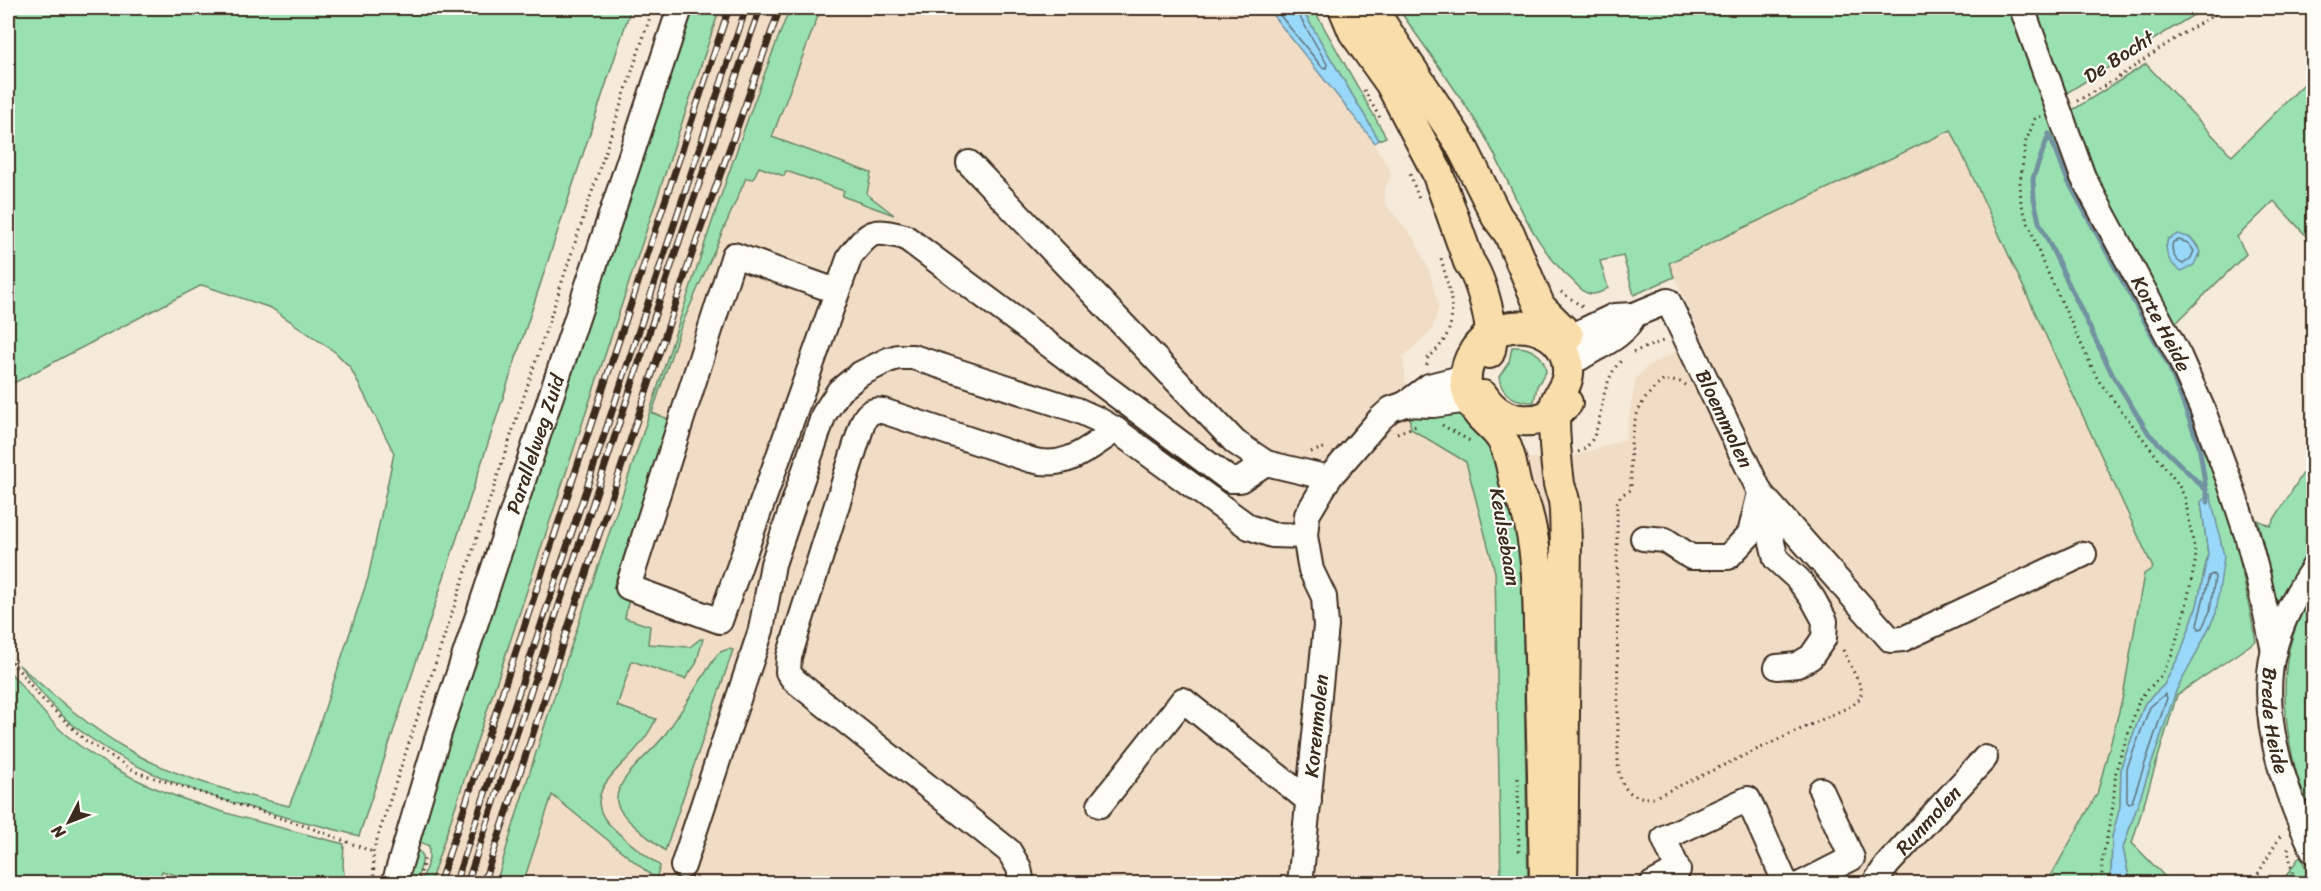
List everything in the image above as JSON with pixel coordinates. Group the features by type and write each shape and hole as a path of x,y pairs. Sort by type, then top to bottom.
{"main road":[{"path":"1344,8 1354,32 1391,84 1437,172 1469,262 1467,276 1486,339 1491,347 1479,375 1479,387 1473,391 1492,407 1492,430 1534,421 1560,409 1574,394 1581,371 1540,307 1509,233 1497,216 1460,143 1377,17 1365,8"},
{"path":"1486,339 1497,331 1515,327 1558,336"},
{"path":"1560,409 1568,454 1570,485 1564,499"},
{"path":"1560,409 1560,486 1564,499 1566,542 1562,884"},
{"name":"Keulsebaan","path":"1492,430 1518,445 1528,490 1526,507 1533,546 1538,603 1544,750 1545,884"}],"street":[{"name":"Parallelweg Zuid","path":"394,884 439,733 680,8"},
{"name":"Korte Heide","path":"2022,8 2082,177 2169,337 2202,408 2247,535 2274,651"},
{"path":"969,163 1235,442 1266,463 1329,478"},
{"path":"836,291 734,255 628,587 720,621 850,256 867,236 881,231 904,237 1230,480 1240,480 1266,463"},
{"name":"Bloemmolen","path":"1558,336 1623,333 1630,326 1634,315 1668,301 1760,492"},
{"path":"682,866 761,630 773,564 814,440 831,402 860,374 888,360 913,357 1077,410 1116,430 1249,527 1272,535 1305,536"},
{"name":"Korenmolen","path":"1300,884 1326,626 1324,597 1311,570 1305,536 1307,515 1329,478 1380,419 1391,410 1405,404 1433,404 1473,391"},
{"path":"1022,884 1018,864 1009,851 794,680 788,672 789,657 863,422 869,412 883,411 1031,460 1053,464 1073,458 1116,430"},
{"path":"1643,538 1665,540 1691,557 1728,557 1750,534 1760,492"},
{"path":"1760,492 1891,640 1903,639 2084,554"},
{"path":"1760,492 1776,559 1798,579 1813,599 1825,621 1824,638 1811,657 1797,664 1778,667"},
{"name":"Brede Heide","path":"2313,567 2291,604 2274,651 2270,671 2272,715 2279,767 2293,810 2313,852"},
{"path":"1100,805 1183,700 1309,801"},
{"name":"Runmolen","path":"1874,884 1887,865 1985,758"},
{"path":"1801,884 1852,858 1821,790"},
{"path":"1652,884 1678,870 1664,838 1748,800 1786,884"}],"path":[{"name":"Parallelweg Zuid","path":"374,884 374,852 379,834 653,8"},
{"name":"De Bocht","path":"2102,884 2102,862 2113,806 2116,770 2140,698 2161,676 2172,655 2185,611 2196,558 2186,498 2178,484 2098,380 2041,258 2021,204 2022,162 2026,141 2035,119 2059,110 2113,81 2225,8"},
{"path":"1362,86 1384,125"},
{"path":"1409,172 1422,205"},
{"path":"1438,249 1453,304 1452,318 1440,348 1428,358 1425,374 1433,404 1447,429 1492,430"},
{"name":"Bloemmolen","path":"1568,454 1583,450 1593,438 1605,389 1613,369 1622,359 1635,350 1660,340 1689,344"},
{"path":"1688,387 1680,382 1664,380 1652,388 1641,402 1632,430 1631,490 1621,495 1617,503 1618,765 1620,779 1626,790 1640,798 1653,798 1853,705 1861,697 1861,687 1838,641 1824,638"},
{"path":"1396,433 1433,404"},
{"path":"1302,453 1319,451 1330,446"},
{"path":"8,657 40,698 85,740 136,772 311,828 374,852"},
{"path":"1518,768 1517,837 1520,860"},
{"path":"2252,884 2285,829 2294,884"}],"shaded area":[{"path":"701,8 1267,8 1366,131 1392,173 1384,190 1385,203 1415,240 1429,270 1439,307 1432,330 1403,357 1411,429 1466,462 1578,455 1625,439 1636,378 1648,366 1702,338 1668,263 1961,125 2162,561 2095,883 424,884"}],"green space":[{"path":"8,8 631,8 359,836 210,796 139,767 74,726 52,705 19,665 87,722 150,762 189,778 289,806 309,756 368,578 394,453 350,367 335,352 271,308 202,285 8,386"},
{"path":"689,8 720,8 430,883 421,883 429,859 429,846 418,841 436,772"},
{"path":"790,8 821,8 772,137 871,173 867,194 894,215 842,196 844,191 786,171 784,176 759,167 753,179 746,178 680,329 652,413 674,421 633,545 628,544 613,588 618,590 618,595 629,598 625,618 650,626 648,644 690,647 703,639 696,664 685,679 632,661 617,706 656,719 642,742 610,777 600,795 599,804 609,824 660,866 656,879 552,795 523,883 496,884 545,724 709,232 768,63"},
{"path":"1301,8 1313,8 1386,137 1379,140"},
{"path":"1398,8 2015,8 2224,481 2256,641 2177,695 2132,843 2171,883 2130,883 2123,848 2176,691 2216,613 2201,502 2208,554 2197,606 2181,652 2164,685 2145,703 2121,767 2120,807 2112,837 2111,883 2047,883 2097,794 2123,696 2144,574 2153,568 1951,130 1669,263 1674,277 1634,295 1623,256 1600,261 1608,288 1590,294 1578,286 1557,265 1544,248 1532,230 1483,133"},
{"path":"2034,8 2205,8 2065,94"},
{"path":"2146,64 2232,156 2313,75 2313,243 2274,201 2237,237 2246,254 2176,323 2101,186 2071,111","holes":["2191,238 2200,249 2199,257 2166,247 2168,239"]},
{"path":"1512,347 1535,352 1543,360 1546,372 1537,386 1534,402 1511,397 1500,384 1499,377 1509,362"},
{"path":"1464,411 1490,431 1521,537 1528,883 1501,883 1495,572 1466,462 1411,429 1409,415"},
{"path":"2313,457 2313,549 2278,606 2258,520 2270,526"},
{"path":"2313,586 2313,828 2290,746 2285,681 2291,641"},
{"path":"729,649 733,650 665,851 624,815 617,802 618,793 634,767 664,736 717,655"},
{"path":"8,670 57,727 95,756 127,775 198,804 344,844 345,883 202,883 162,871 159,883 8,883"},
{"path":"416,849 422,854 422,863 416,883 405,884"},
{"path":"2300,856 2313,883 2281,883"}],"water":[{"path":"1267,8 1301,8 1379,140 1375,143"},
{"path":"2178,234 2191,238 2200,251 2194,265 2182,271 2171,262 2166,249 2168,239"},
{"path":"2210,493 2224,556 2216,613 2176,691 2123,848 2130,883 2111,883 2112,837 2120,807 2121,767 2145,703 2164,685 2181,652 2197,606 2208,554 2201,502"}],"waterway":[{"path":"2049,134 2068,181 2169,366 2199,445 2208,502"},
{"path":"2049,134 2033,178 2034,199 2039,222 2112,374 2149,434 2206,490"}],"railway":[{"path":"439,884 729,8"},
{"path":"455,884 746,8"},
{"path":"467,884 681,236 760,8"},
{"path":"483,884 696,242 780,8"}]}
